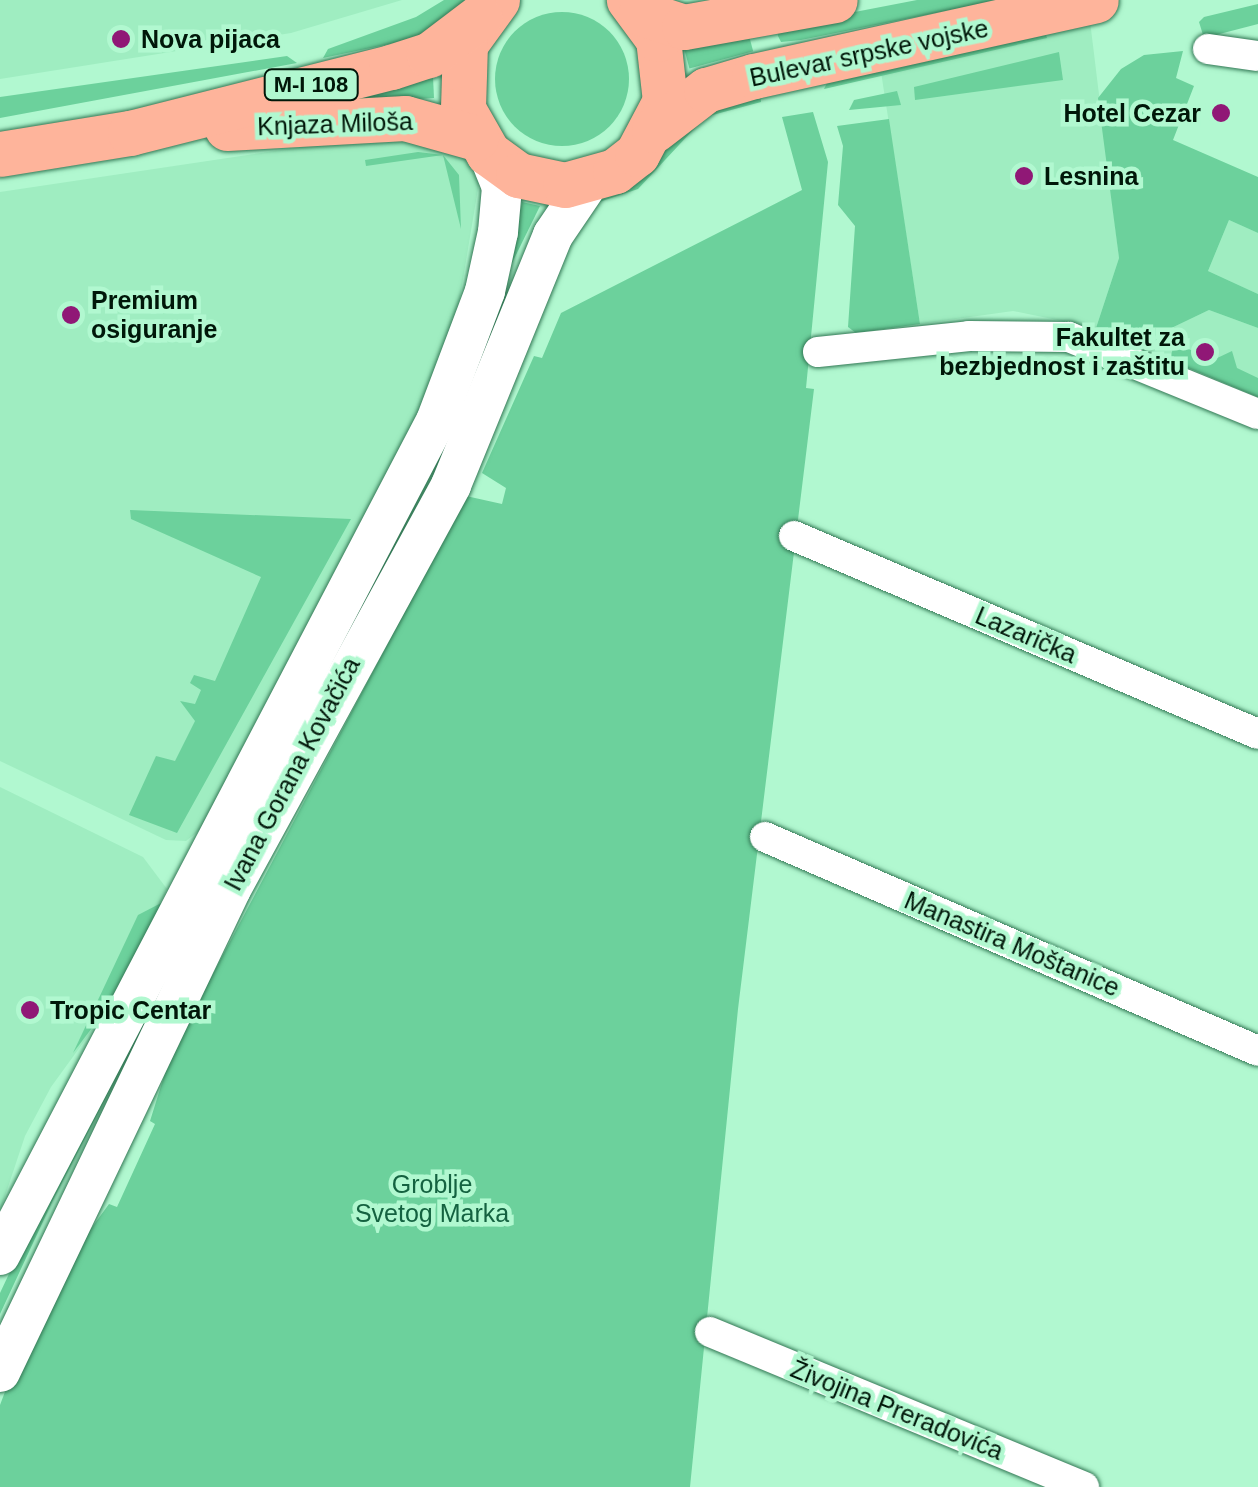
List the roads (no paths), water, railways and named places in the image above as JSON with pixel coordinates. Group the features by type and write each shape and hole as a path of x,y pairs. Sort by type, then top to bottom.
{"main road":[{"path":"635,6 684,28 835,0"},
{"name":"Bulevar srpske vojske","path":"589,182 615,171 681,106 722,85 1096,0"},
{"path":"635,6 666,70 654,130"},
{"name":"Knjaza Miloša","path":"0,154 130,133 429,55 489,8"},
{"name":"M-I 108","path":"489,8 465,44 459,76 482,146 542,182 589,182"},
{"name":"Knjaza Miloša","path":"130,133 405,118 438,122 482,146"},
{"name":"Ivana Gorana Kovačića","path":"0,1254 436,422 485,290 498,232 502,188 482,146"},
{"name":"Ivana Gorana Kovačića","path":"0,1372 231,890 451,485 553,235 589,182"}],"street":[{"path":"1208,49 1258,56"},
{"path":"818,352 969,336 1069,337 1258,414"},
{"name":"Lazarička","path":"794,536 1258,734"},
{"name":"Manastira Moštanice","path":"765,837 1258,1051"},
{"name":"Živojina Preradovića","path":"710,1332 1084,1487"}],"place":[{"name":"Nova pijaca","path":"121,39"},
{"name":"Hotel Cezar","path":"1221,113"},
{"name":"Lesnina","path":"1024,176"},
{"name":"Premium osiguranje","path":"71,315"},
{"name":"Fakultet za bezbjednost i zaštitu","path":"1205,352"},
{"name":"Tropic Centar","path":"30,1010"}],"park label":[{"name":"Groblje Svetog Marka","path":"432,1200"}]}
